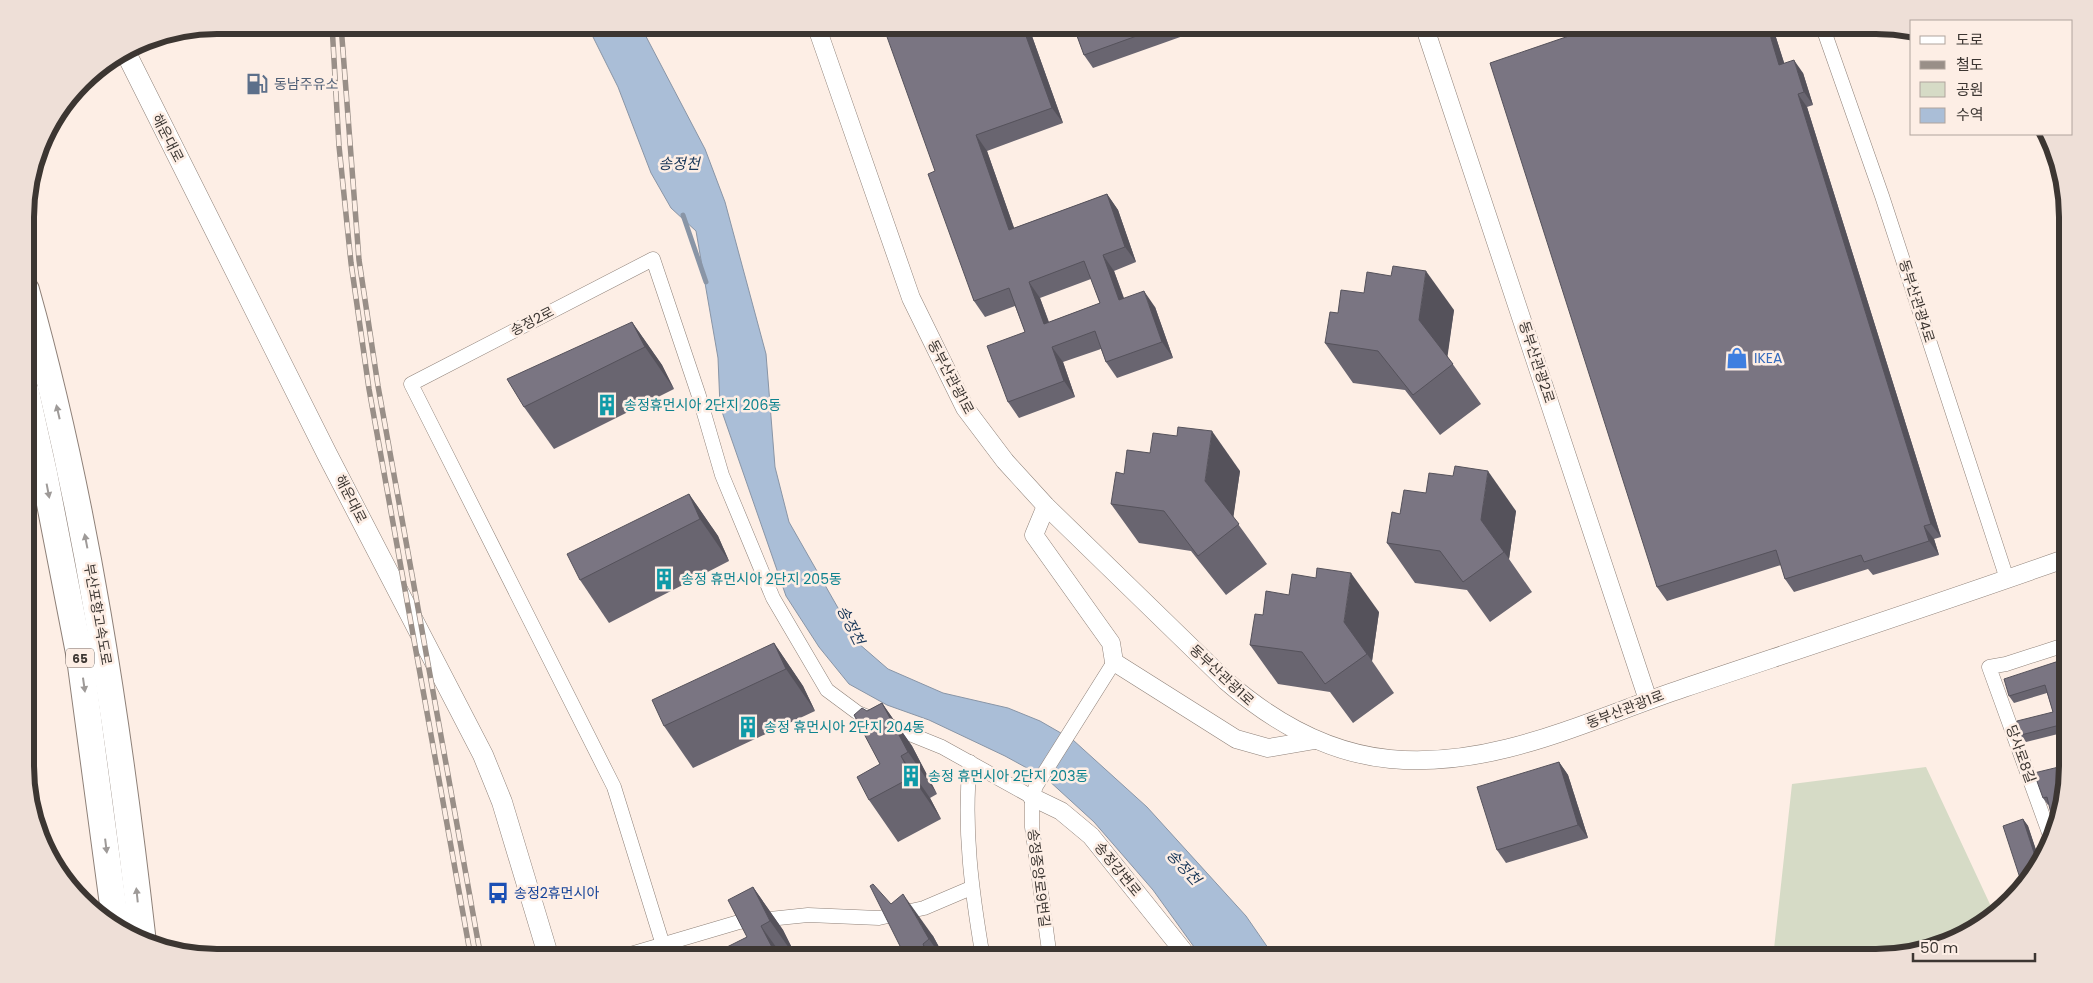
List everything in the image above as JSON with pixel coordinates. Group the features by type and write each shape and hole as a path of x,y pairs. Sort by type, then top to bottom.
{"highway":[{"name":"부산포항고속도로","path":"34,319 86,542 116,728 142,933"},
{"name":"부산포항고속도로","path":"34,428 80,658 115,918"}],"main road":[{"name":"해운대로","path":"128,57 327,454 483,755 502,802 547,949"}],"street":[{"name":"동부산관광1로","path":"819,34 911,298 964,408 1005,461 1046,506 1226,681 1255,706 1315,740 1389,759 1441,760 1497,752 1571,730 1648,700 2059,561"},
{"name":"동부산관광2로","path":"1427,34 1648,700"},
{"name":"동부산관광4로","path":"1825,34 1876,178 2007,579"},
{"name":"송정2로","path":"664,949 614,787 411,384 653,259 699,396 722,475 773,598 827,690 858,713 942,748 970,762"},
{"path":"981,949 971,888 968,783 970,762 1034,792 1114,662 1110,643 1034,535 1046,506"},
{"name":"당사로8길","path":"2048,830 1989,667 2006,664 2059,647"},
{"path":"1114,662 1236,739 1268,748 1315,740"},
{"name":"송정중앙로9번길","path":"1034,792 1032,827 1049,949"},
{"name":"송정강변로","path":"1034,792 1091,836 1181,949"},
{"path":"672,949 739,922 784,916 879,918 924,908 971,888"}],"green space":[{"path":"1926,767 1992,908 1968,925 1935,940 1912,946 1888,949 1774,949 1792,784"}],"water":[{"name":"송정천","path":"592,34 645,34 705,149 725,202 766,354 775,467 789,522 858,643 888,669 943,693 1008,708 1040,721 1073,740 1147,807 1246,916 1269,949 1196,949 1153,890 1094,822 1047,779 1005,756 929,720 887,705 849,684 819,647 786,596 720,406 718,358 696,231 671,208 651,173 618,87"}],"building":[{"path":"886,34 1025,34 1052,108 976,135 1009,230 1107,194 1125,247 1103,255 1119,300 1144,291 1162,342 1106,362 1095,331 1052,347 1064,381 1008,402 987,346 1025,332 1009,288 974,301 928,174 935,171","holes":["1084,261 1100,303 1044,324 1029,282"]},
{"path":"1076,34 1142,34 1084,55"},
{"name":"IKEA","path":"1575,34 1770,34 1779,65 1794,60 1804,92 1798,94 1931,524 1924,526 1929,541 1864,562 1861,555 1785,579 1776,550 1657,587 1490,63"},
{"path":"1393,266 1426,271 1419,320 1453,364 1413,395 1378,351 1325,343 1330,312 1338,313 1341,290 1364,293 1367,272 1391,276"},
{"path":"632,322 645,347 524,407 507,379"},
{"path":"1178,427 1212,431 1205,481 1239,524 1198,556 1164,511 1111,504 1116,472 1124,474 1127,450 1150,453 1153,433 1177,436"},
{"path":"1455,466 1488,471 1481,520 1504,552 1463,582 1440,551 1387,543 1392,512 1400,514 1404,490 1426,493 1429,473 1453,476"},
{"path":"689,494 700,519 580,580 567,554"},
{"path":"1317,568 1351,573 1344,622 1367,654 1325,684 1302,652 1250,645 1255,614 1263,615 1266,591 1289,595 1292,574 1316,578"},
{"path":"774,643 786,669 664,726 652,700"},
{"path":"2059,661 2059,725 2021,735 2017,721 2053,712 2045,685 2009,696 2004,679"},
{"path":"882,703 908,752 901,756 912,777 869,800 857,777 880,764 854,715 862,708 867,711"},
{"path":"1559,762 1578,825 1497,850 1477,787"},
{"path":"2059,767 2058,790 2052,818 2047,797 2043,798 2034,773"},
{"path":"2023,819 2035,857 2020,878 2003,826"},
{"path":"873,884 891,904 903,894 929,939 923,944 925,949 902,949 870,886"},
{"path":"753,887 770,921 761,926 773,949 723,949 747,937 728,900"}],"waterway":[{"name":"송정천","path":"683,215 706,282"}],"railway":[{"path":"333,34 339,146 351,263 369,389 469,949"},
{"path":"342,34 359,260 378,386 479,949"}],"place":[{"name":"동남주유소","path":"257,84"},
{"name":"IKEA","path":"1737,358"},
{"name":"송정휴먼시아 2단지 206동","path":"607,405"},
{"name":"송정 휴먼시아 2단지 205동","path":"664,579"},
{"name":"송정 휴먼시아 2단지 204동","path":"748,727"},
{"name":"송정 휴먼시아 2단지 203동","path":"911,776"},
{"name":"송정2휴먼시아","path":"498,893"}]}
